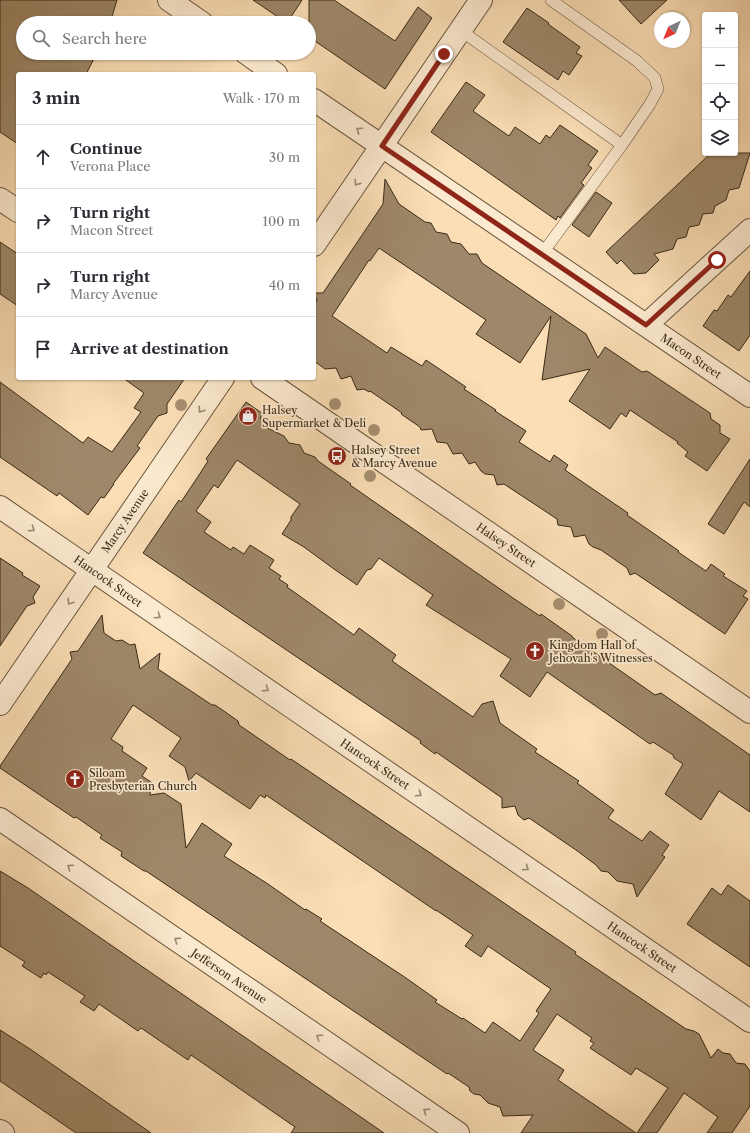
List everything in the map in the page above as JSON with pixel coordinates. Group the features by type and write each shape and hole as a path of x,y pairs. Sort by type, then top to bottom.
{"street":[{"path":"169,0 192,16"},
{"path":"316,242 481,0"},
{"path":"256,60 273,72"},
{"name":"Macon Street","path":"316,101 750,396"},
{"path":"0,198 16,210"},
{"path":"646,325 750,230"},
{"name":"Marcy Avenue","path":"0,704 222,380"},
{"name":"Halsey Street","path":"265,380 750,712"},
{"name":"Hancock Street","path":"0,507 750,1021"},
{"name":"Jefferson Avenue","path":"0,819 458,1133"}],"lane":[{"path":"542,254 622,145 650,104 658,89 655,78 637,61 551,0"},
{"path":"460,30 622,145"}],"building":[{"path":"0,0 117,0 112,16 16,16 16,60 93,60 87,72 16,72 16,143 0,132"},
{"path":"253,0 302,0 292,16 277,16"},
{"path":"309,0 334,0 395,41 418,7 432,18 385,89 316,42 316,16 309,16"},
{"path":"619,0 667,0 654,12 641,24"},
{"path":"527,8 580,47 576,53 582,56 569,75 563,71 558,80 503,42"},
{"path":"466,82 485,95 473,111 509,136 515,127 540,144 546,135 550,138 560,125 598,151 588,165 592,168 581,183 584,185 560,218 558,216 556,220 431,132"},
{"path":"738,153 750,153 739,188 729,190 726,200 715,206 713,213 703,214 699,225 689,227 686,237 677,239 673,249 654,254 659,260 646,273 634,274 621,260 617,264 606,252 708,156 738,156"},
{"path":"385,179 399,204 425,222 431,223 436,232 447,234 451,242 461,244 469,254 477,254 482,263 586,334 598,358 605,347 642,372 647,371 710,413 711,419 720,425 720,433 730,439 707,471 685,456 688,452 677,443 678,442 630,410 626,417 621,413 610,429 569,401 590,369 542,380 551,316 520,363 476,334 486,320 379,248 370,261 369,260 332,316 387,353 391,347 422,366 426,360 466,387 464,389 526,431 519,442 550,462 554,455 568,465 565,470 628,513 627,515 679,551 678,552 706,571 711,564 725,574 723,576 747,591 743,596 748,599 725,634 635,573 630,575 627,568 601,550 589,544 585,535 574,537 571,527 558,525 557,519 504,484 497,485 494,475 485,474 475,462 469,464 462,453 453,454 447,443 437,442 432,429 421,430 420,427 401,414 402,413 370,391 369,392 364,389 357,390 351,376 341,379 336,368 325,369 316,362 316,293 323,293 383,204"},
{"path":"596,192 612,203 589,237 572,225"},
{"path":"0,242 16,253 16,305 0,294"},
{"path":"750,271 750,335 739,351 703,326 714,310 717,311 728,295 731,297"},
{"path":"126,380 184,380 167,404 167,413 158,416 137,446 140,448 104,498 101,497 88,515 59,493 57,496 0,457 0,382 83,443 88,437 112,452 141,412 134,408 144,393"},
{"path":"246,402 263,414 260,418 264,421 261,425 284,436 289,443 300,445 304,453 315,457 318,461 351,484 350,485 513,598 540,616 541,614 655,695 661,693 750,755 750,812 719,791 701,820 665,794 683,764 674,758 673,755 653,742 650,744 547,672 530,697 500,676 511,659 426,605 433,595 379,558 371,569 367,570 357,585 304,547 282,534 300,504 237,460 218,488 214,485 196,511 211,522 204,532 231,550 233,547 244,554 250,545 274,560 269,568 281,576 279,579 288,585 287,587 354,635 359,628 396,655 392,661 473,717 482,704 493,701 500,723 537,749 535,752 579,781 577,783 614,810 608,818 642,841 650,831 669,845 662,855 665,857 637,897 633,884 617,881 608,872 601,871 596,865 576,850 529,818 524,820 518,815 515,806 502,808 502,798 436,752 435,754 420,743 421,741 143,553 179,500 181,502 208,461 206,459"},
{"path":"750,459 750,507 744,502 724,534 708,524"},
{"path":"0,558 23,573 22,575 40,586 33,597 35,603 27,606 0,646"},
{"path":"102,615 104,633 116,641 122,640 130,645 135,644 140,669 160,653 158,669 212,705 215,705 221,709 238,721 239,725 482,888 576,952 575,954 686,1029 699,1034 711,1058 718,1049 723,1053 730,1054 736,1063 745,1064 750,1071 750,1106 732,1133 707,1133 718,1117 684,1093 657,1133 637,1133 668,1088 636,1068 631,1075 590,1048 594,1043 590,1041 592,1038 557,1014 533,1050 564,1070 558,1080 636,1133 521,1133 533,1115 503,1116 500,1107 488,1103 480,1095 474,1094 470,1091 469,1087 448,1073 447,1074 146,871 121,856 122,852 100,838 102,835 0,768 72,659 70,652 78,651","holes":["133,705 181,738 169,756 185,767 189,781 196,773 250,809 260,795 265,798 266,795 473,935 465,946 481,957 488,946 551,989 536,1011 539,1013 520,1041 493,1022 485,1033 435,1002 437,1000 320,921 322,919 306,909 305,910 224,856 232,844 202,823 186,848 181,804 164,793 150,795 151,782 142,776 147,768 122,751 123,747 111,739"]},
{"path":"0,871 28,888 384,1133 291,1133 295,1127 191,1055 188,1060 141,1028 138,1031 99,1004 94,1011 80,1002 85,996 48,972 46,975 44,973 41,978 22,966 25,962 0,946"},
{"path":"728,885 750,901 750,967 687,924 712,888 721,895"},
{"path":"0,1030 30,1049 151,1133 76,1133 0,1081"}],"place":[{"name":"Halsey Supermarket & Deli","path":"248,416"},
{"name":"Halsey Street & Marcy Avenue","path":"337,456"},
{"name":"Kingdom Hall of Jehovah's Witnesses","path":"535,651"},
{"name":"Siloam Presbyterian Church","path":"75,779"}],"route":[{"path":"444,54 382,146 646,325 717,260"}]}
